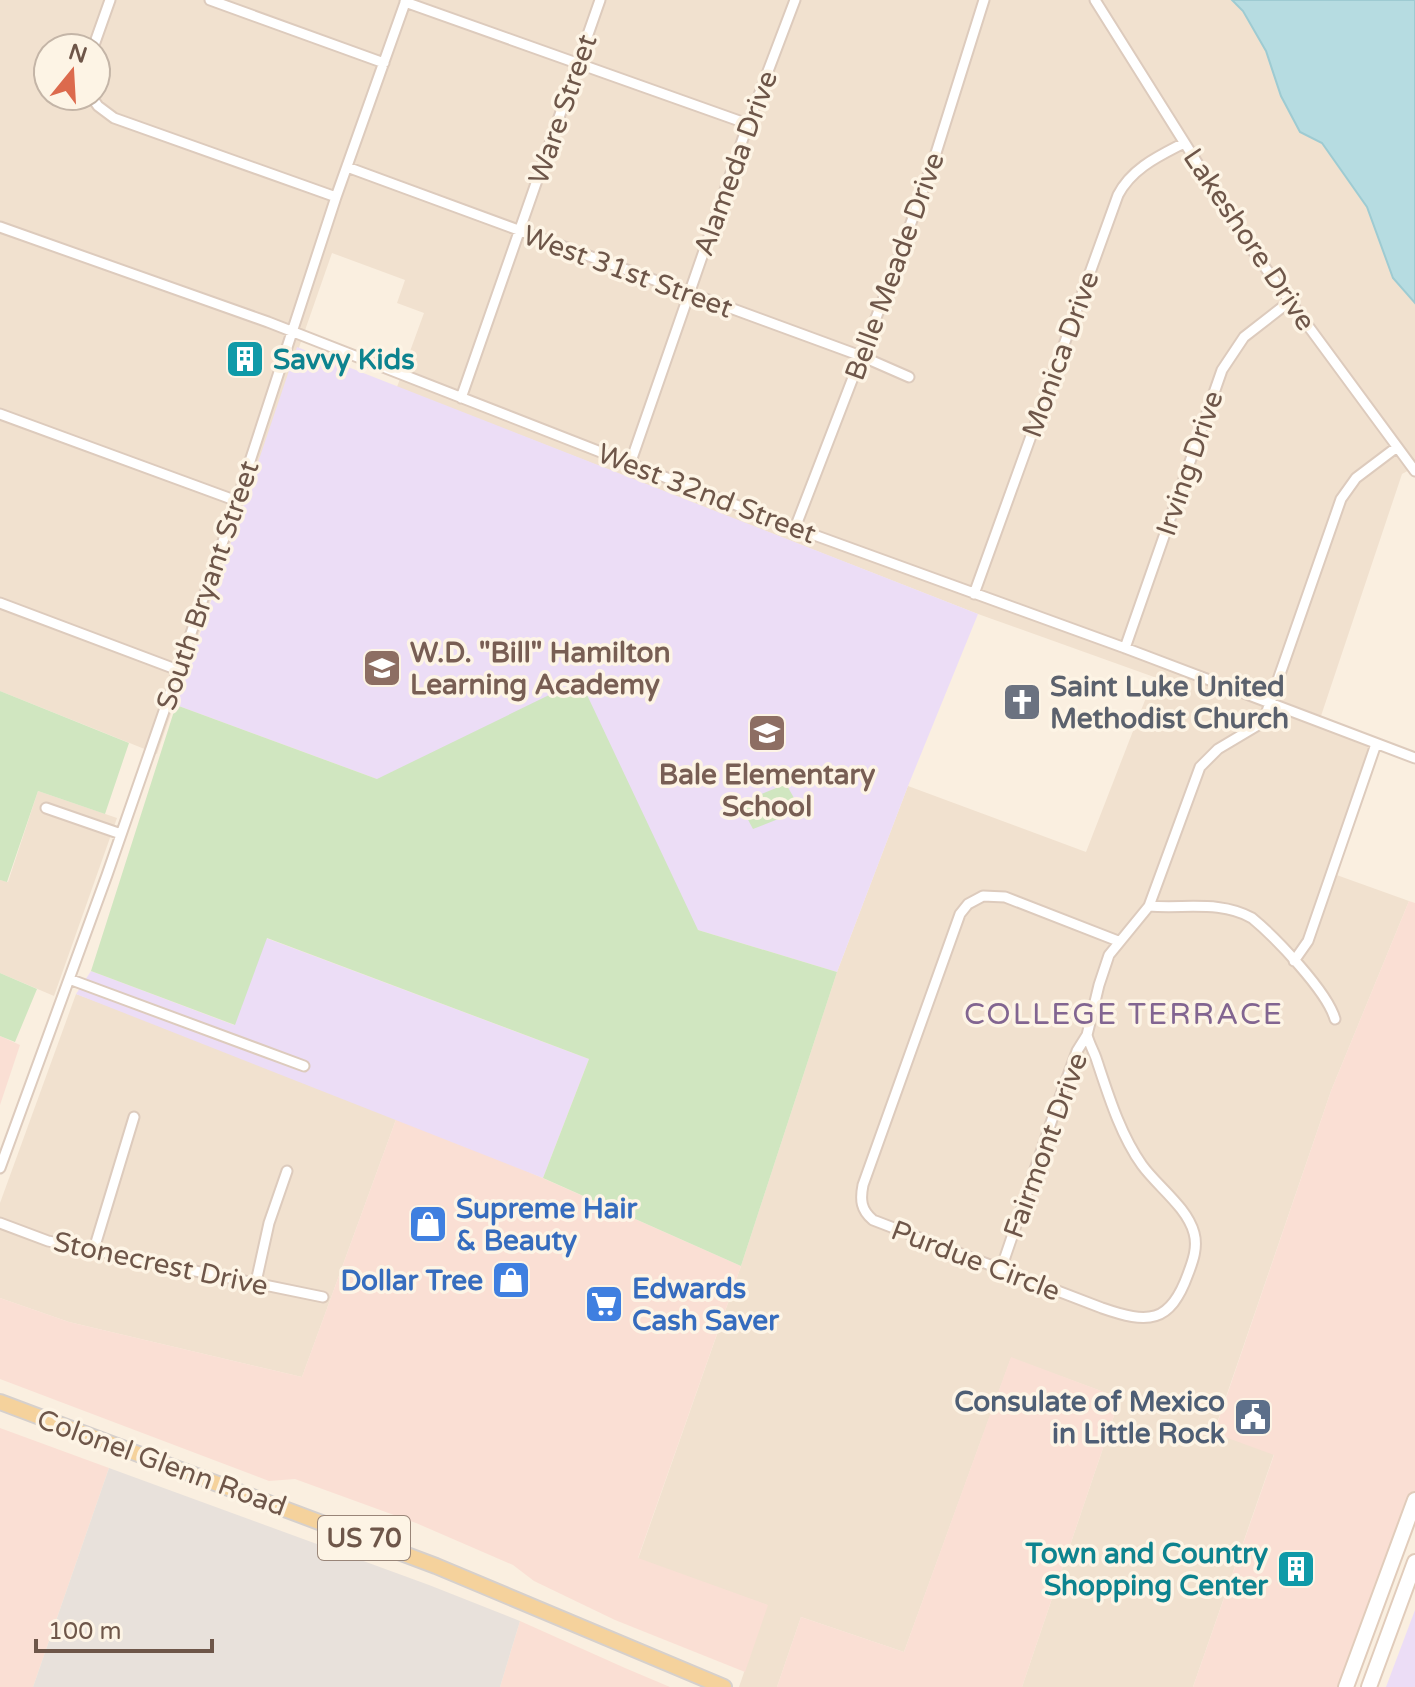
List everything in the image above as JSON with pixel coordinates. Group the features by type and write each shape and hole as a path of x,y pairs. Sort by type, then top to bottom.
{"main road":[{"name":"Colonel Glenn Road","path":"0,1402 423,1560 724,1687"},
{"path":"1346,1687 1415,1500"},
{"path":"1369,1687 1415,1562"}],"street":[{"path":"99,32 110,0"},
{"path":"210,0 384,63"},
{"name":"Ware Street","path":"461,398 600,0"},
{"name":"Alameda Drive","path":"630,464 748,124 795,0"},
{"name":"Belle Meade Drive","path":"795,528 936,153 984,0"},
{"name":"Lakeshore Drive","path":"1095,0 1243,235 1415,471"},
{"path":"406,1 748,124"},
{"name":"South Bryant Street","path":"0,1168 237,501 336,197 406,1"},
{"path":"106,112 114,118 336,197"},
{"name":"Monica Drive","path":"974,594 1118,195 1126,182 1146,164 1184,143"},
{"name":"West 31st Street","path":"347,167 861,356 909,377"},
{"name":"West 32nd Street","path":"0,227 291,333 795,528 1415,758"},
{"name":"Irving Drive","path":"1125,648 1222,370 1244,337 1289,302"},
{"path":"0,414 237,501"},
{"name":"Fairmont Drive","path":"1001,1269 1057,1105 1077,1051 1087,1035 1109,955 1149,906 1200,767 1218,749 1260,724 1341,499 1363,472 1397,447"},
{"path":"0,603 178,670"},
{"path":"1294,961 1308,941 1376,744"},
{"path":"46,808 121,834"},
{"name":"Purdue Circle","path":"1087,1035 1134,1153 1185,1215 1194,1233 1195,1249 1189,1272 1175,1303 1155,1315 1132,1318 873,1220 863,1208 861,1200 863,1185 937,977 960,914 968,904 983,896 1005,897 1118,941"},
{"path":"1149,906 1218,906 1241,912 1262,926 1294,961 1332,1008 1335,1019"},
{"path":"69,979 304,1066"},
{"path":"94,1249 134,1117"},
{"path":"256,1282 269,1223 287,1171"},
{"name":"Stonecrest Drive","path":"0,1223 48,1241 323,1297"}],"shaded area":[{"path":"0,0 1415,0 1415,467 1402,474 1319,722 1376,744 1331,873 1409,901 1331,1091 1214,1432 1274,1454 1193,1687 1022,1687 1120,1398 1011,1358 904,1652 801,1617 777,1687 739,1687 767,1605 638,1559 741,1266 837,972 908,786 1086,852 1154,677 978,614 397,387 424,313 397,303 405,280 332,253 157,754 0,691"},
{"path":"297,347 978,614 837,972 698,930 377,779 176,705"},
{"path":"38,791 117,818 54,996 0,973 0,880 8,882"},
{"path":"1409,901 1415,903 1415,1500 1346,1687 1193,1687 1274,1455 1214,1433 1331,1091"},
{"path":"266,938 589,1059 543,1178 76,994 91,971 234,1025"},
{"path":"76,994 398,1114 302,1377 69,1322 0,1298 0,1203"},
{"path":"0,1036 20,1045 0,1105"},
{"path":"398,1114 741,1266 638,1558 768,1605 745,1672 615,1620 534,1581 513,1565 416,1523 295,1479 269,1481 0,1379 0,1298 69,1322 302,1377"},
{"path":"1011,1357 1120,1398 1022,1687 777,1687 801,1617 904,1652"},
{"path":"0,1428 109,1468 33,1687 0,1687"},
{"path":"109,1468 520,1621 500,1687 33,1687"},
{"path":"1415,1610 1415,1687 1386,1687 1389,1679"},
{"path":"520,1621 625,1668 670,1687 500,1687"}],"green space":[{"path":"580,680 698,930 837,972 741,1266 543,1178 589,1059 267,938 235,1025 91,971 176,705 377,779"},
{"path":"0,691 129,743 105,814 38,791 7,882 0,880"},
{"path":"786,784 801,810 753,829 739,803"},
{"path":"0,973 37,989 15,1042 0,1036"}],"water":[{"path":"1232,0 1415,0 1415,303 1393,278 1367,207 1322,143 1300,132 1281,96 1266,51 1243,11"}],"place":[{"name":"Savvy Kids","path":"245,359"},
{"name":"W.D. \"Bill\" Hamilton Learning Academy","path":"382,668"},
{"name":"Saint Luke United Methodist Church","path":"1022,702"},
{"name":"Bale Elementary School","path":"767,733"},
{"name":"Supreme Hair & Beauty","path":"428,1224"},
{"name":"Dollar Tree","path":"511,1280"},
{"name":"Edwards Cash Saver","path":"604,1304"},
{"name":"Consulate of Mexico in Little Rock","path":"1253,1417"},
{"name":"Town and Country Shopping Center","path":"1296,1569"}],"district":[{"name":"COLLEGE TERRACE","path":"1124,1014"}]}
